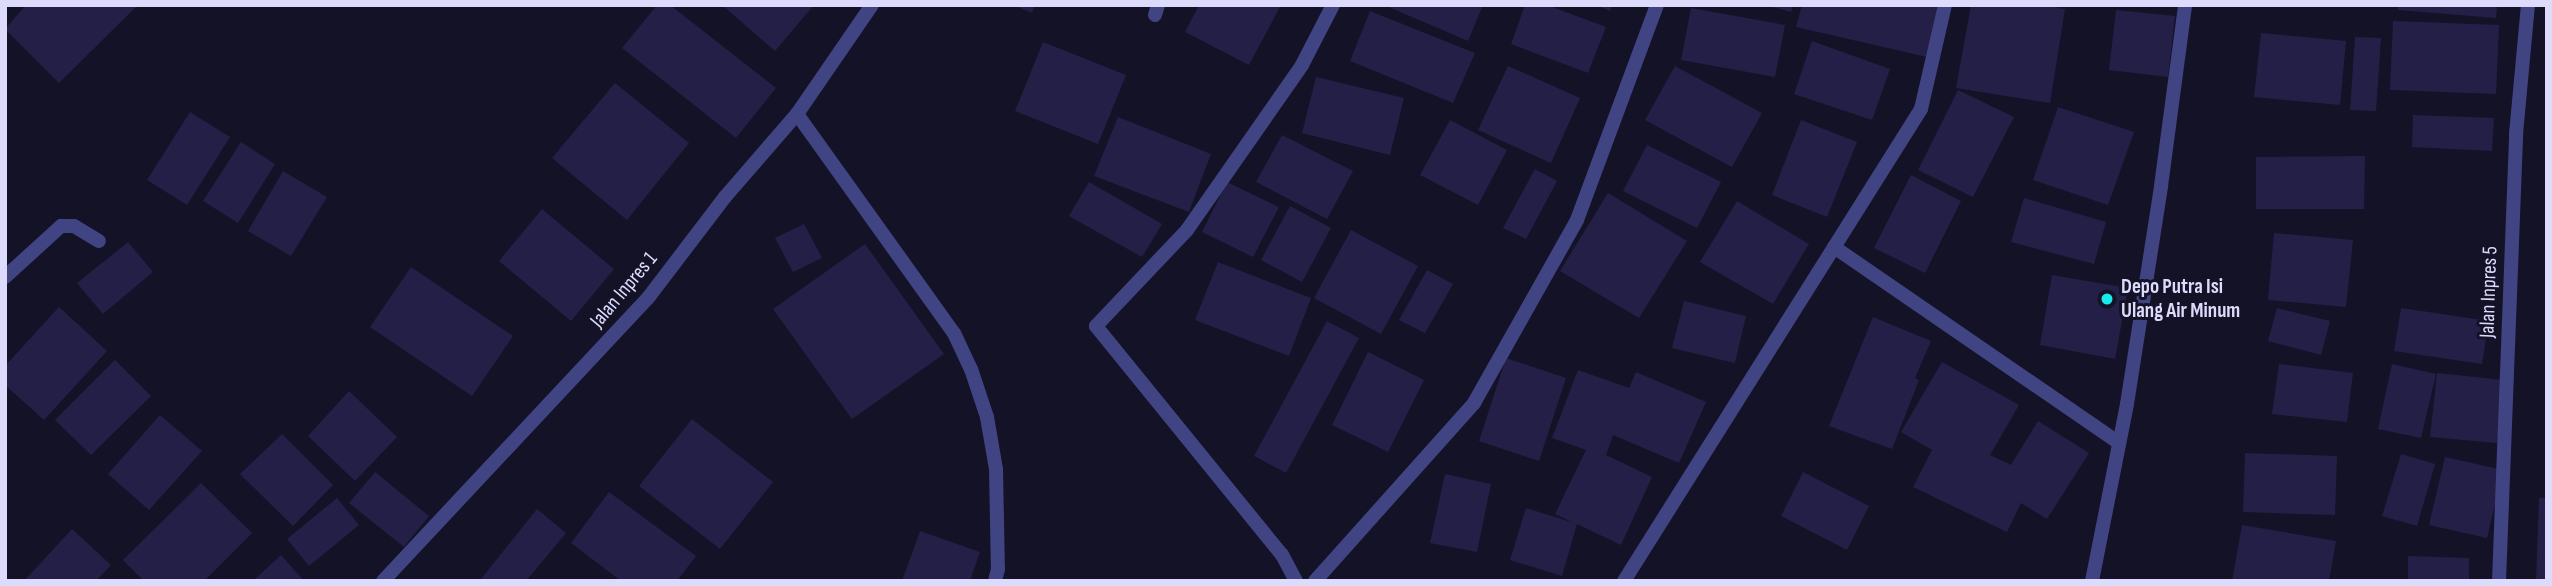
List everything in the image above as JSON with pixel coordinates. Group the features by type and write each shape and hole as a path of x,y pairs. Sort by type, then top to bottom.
{"street":[{"name":"Jalan Inpres 1","path":"383,581 648,298 725,197 797,114 872,5"},
{"path":"1296,581 1282,555 1096,326 1187,230 1302,65 1333,5"},
{"path":"1315,581 1474,403 1577,220 1657,5"},
{"path":"1624,581 1921,109 1945,5"},
{"path":"2092,581 2119,443 2161,186 2185,5"},
{"name":"Jalan Inpres 5","path":"2499,581 2516,134 2528,5"},
{"path":"797,114 954,333 971,369 987,417 996,469 998,569 995,581"},
{"path":"5,277 61,226 74,226 99,241"},
{"path":"1834,247 2119,443"}],"building":[{"path":"26,5 138,5 59,83 5,29"},
{"path":"657,5 670,5 776,88 736,138 622,48"},
{"path":"722,5 814,5 775,51"},
{"path":"1013,5 1035,5 1032,13"},
{"path":"1199,5 1281,5 1249,65 1185,32"},
{"path":"1384,5 1483,5 1468,41"},
{"path":"1525,5 1547,5 1606,27 1588,73 1511,44"},
{"path":"1596,5 1612,5 1610,11"},
{"path":"1765,5 1793,5 1791,12"},
{"path":"1802,5 1939,5 1927,57 1796,27"},
{"path":"1971,5 2043,5 2065,9 2050,103 1956,88"},
{"path":"2398,5 2497,5 2496,18 2398,10"},
{"path":"1691,8 1785,25 1775,77 1681,60"},
{"path":"2116,10 2175,16 2168,77 2109,70"},
{"path":"1370,11 1475,53 1453,103 1350,61"},
{"path":"2393,21 2499,25 2496,94 2390,90"},
{"path":"2261,33 2346,41 2340,105 2254,97"},
{"path":"2355,37 2381,38 2376,111 2350,110"},
{"path":"1812,41 1890,69 1872,120 1794,94"},
{"path":"1043,42 1126,75 1098,144 1015,111"},
{"path":"1508,66 1580,98 1551,163 1478,130"},
{"path":"1675,66 1762,113 1732,167 1645,120"},
{"path":"1316,77 1404,98 1390,155 1302,133"},
{"path":"615,83 689,143 627,220 552,158"},
{"path":"1958,90 2014,117 1973,197 1918,170"},
{"path":"2058,107 2134,132 2108,205 2033,180"},
{"path":"190,112 230,137 187,205 147,180"},
{"path":"2413,115 2494,118 2492,151 2412,147"},
{"path":"1118,117 1211,154 1189,212 1094,176"},
{"path":"1450,120 1507,150 1478,205 1420,175"},
{"path":"1801,120 1857,142 1827,217 1772,195"},
{"path":"1282,135 1353,171 1327,219 1256,182"},
{"path":"241,142 275,164 238,223 203,201"},
{"path":"1647,145 1721,182 1697,228 1623,191"},
{"path":"2365,156 2364,209 2256,209 2256,157"},
{"path":"1535,169 1557,181 1526,239 1503,228"},
{"path":"283,171 327,197 291,256 248,231"},
{"path":"1911,175 1961,201 1925,273 1874,248"},
{"path":"1089,182 1162,224 1142,257 1069,216"},
{"path":"1227,182 1279,207 1253,257 1202,232"},
{"path":"1608,193 1687,241 1639,318 1560,271"},
{"path":"2024,198 2106,222 2094,264 2011,242"},
{"path":"1737,201 1809,244 1773,304 1700,262"},
{"path":"1290,206 1331,228 1302,282 1261,260"},
{"path":"542,209 614,269 571,321 499,261"},
{"path":"804,224 822,258 793,272 775,238"},
{"path":"1351,230 1418,266 1381,334 1314,298"},
{"path":"2274,233 2353,240 2346,307 2268,300"},
{"path":"128,242 153,272 103,314 77,283"},
{"path":"865,244 944,354 852,419 773,309"},
{"path":"1218,262 1311,298 1289,356 1195,320"},
{"path":"411,267 513,336 472,396 370,327"},
{"path":"1427,270 1453,284 1425,333 1399,320"},
{"path":"2052,275 2128,288 2115,359 2040,345"},
{"path":"1684,301 1746,316 1735,363 1672,348"},
{"path":"59,307 107,351 44,420 5,385 5,366"},
{"path":"2277,308 2330,321 2321,355 2268,341"},
{"path":"2401,308 2489,321 2482,364 2394,351"},
{"path":"1873,317 1931,341 1915,378 1919,380 1892,449 1829,426"},
{"path":"1327,321 1359,338 1286,473 1254,456"},
{"path":"1368,352 1424,380 1388,452 1332,425"},
{"path":"1506,358 1566,378 1539,461 1479,441"},
{"path":"115,360 151,396 91,455 55,420"},
{"path":"1942,362 2019,405 1990,455 2011,465 2038,421 2089,453 2047,519 2021,503 2007,532 1913,487 1932,450 1901,432"},
{"path":"2279,364 2353,373 2347,422 2272,414"},
{"path":"2392,364 2436,374 2421,438 2378,429"},
{"path":"1578,370 1629,388 1636,372 1706,402 1679,463 1613,435 1606,455 1652,477 1621,545 1577,524 1562,576 1510,560 1526,508 1574,523 1555,514 1586,450 1552,438"},
{"path":"2437,373 2503,380 2497,443 2430,437"},
{"path":"349,391 397,437 355,481 308,436"},
{"path":"160,415 202,451 149,510 108,474"},
{"path":"692,419 773,482 720,549 639,486"},
{"path":"282,434 333,485 293,526 240,474"},
{"path":"2245,453 2337,456 2335,515 2243,512"},
{"path":"2401,454 2435,464 2417,526 2382,516"},
{"path":"2445,457 2503,470 2487,538 2429,525"},
{"path":"375,472 429,516 404,547 349,503"},
{"path":"1803,472 1869,506 1847,550 1781,516"},
{"path":"1445,474 1491,484 1477,552 1430,543"},
{"path":"201,483 252,533 204,581 144,581 123,560"},
{"path":"609,492 696,556 677,581 621,581 571,543"},
{"path":"337,498 359,525 309,566 287,539"},
{"path":"2539,498 2547,498 2547,581 2536,581"},
{"path":"537,509 566,533 526,581 483,581 481,579"},
{"path":"2242,525 2336,541 2329,581 2232,581"},
{"path":"72,529 111,565 96,581 24,581"},
{"path":"920,531 980,552 970,581 902,581"},
{"path":"281,555 304,581 253,581"},
{"path":"2408,556 2469,558 2469,581 2408,581"}],"place":[{"name":"Depo Putra Isi Ulang Air Minum","path":"2107,299"}]}
